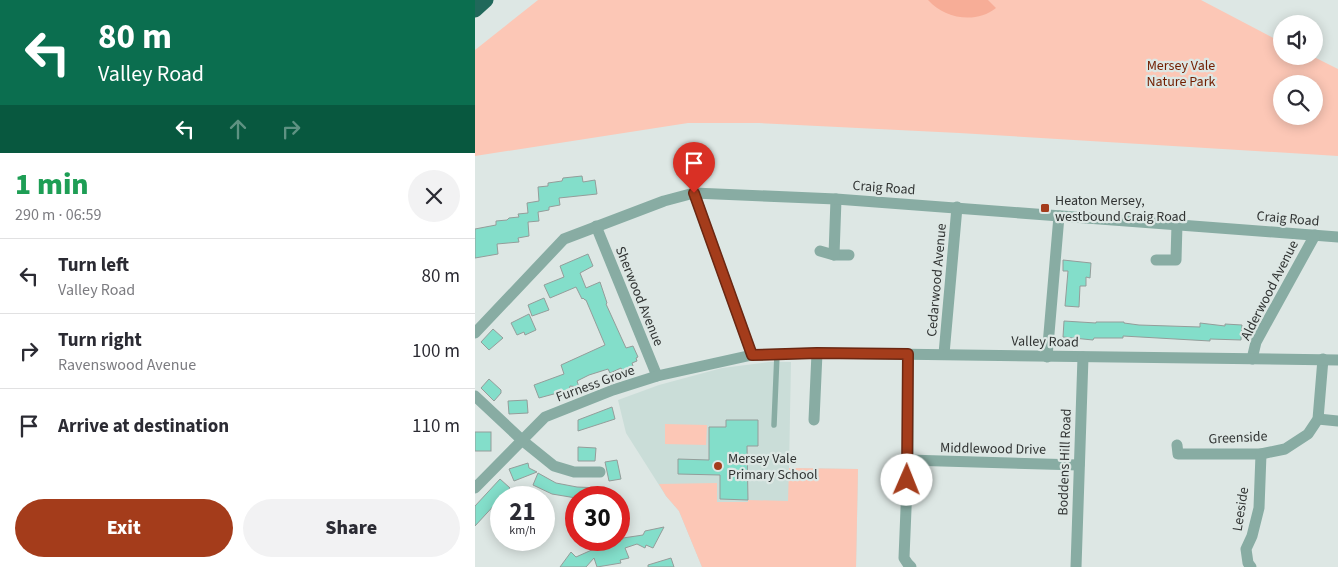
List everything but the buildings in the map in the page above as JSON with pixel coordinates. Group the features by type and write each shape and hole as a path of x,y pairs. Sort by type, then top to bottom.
{"highway":[{"path":"475,10 486,0"}],"street":[{"name":"Craig Road","path":"475,333 564,239 664,201 694,193 836,199 957,207 1338,237"},
{"path":"694,193 752,355"},
{"path":"834,254 836,199"},
{"name":"Cedarwood Avenue","path":"944,354 957,207"},
{"path":"1047,357 1059,216"},
{"path":"1156,260 1176,260 1177,224"},
{"name":"Sherwood Avenue","path":"596,226 657,376"},
{"name":"Alderwood Avenue","path":"1252,359 1256,342 1315,235"},
{"path":"820,251 849,255"},
{"path":"814,420 817,353"},
{"name":"Valley Road","path":"752,355 817,353 944,354 1338,360"},
{"path":"908,354 908,460 905,558 911,567"},
{"name":"Furness Grove","path":"475,488 545,417 613,390 657,376 752,355"},
{"name":"Boddens Hill Road","path":"1076,567 1083,357"},
{"path":"1323,360 1318,419 1338,421"},
{"path":"475,396 523,441 554,466 574,472 600,472"},
{"name":"Greenside","path":"1178,450 1261,454 1285,449 1308,434 1318,419"},
{"name":"Leeside","path":"1251,567 1248,563 1246,550 1252,536 1259,508 1261,454"},
{"name":"Middlewood Drive","path":"908,460 1079,465"}],"lane":[{"path":"774,425 777,354"}],"shaded area":[{"path":"928,0 988,0 996,8 979,16 961,17 943,12"},
{"name":"Mersey Vale Primary School","path":"769,362 791,362 789,468 858,469 856,567 702,567 679,511 666,496 626,433 618,400 659,385 722,368"}],"green space":[{"name":"Mersey Vale Nature Park","path":"538,0 1201,0 1273,38 1273,65 1323,65 1323,62 1338,69 1338,156 959,133 759,123 688,123 475,156 475,50"},
{"path":"665,424 707,425 706,445 665,444"},
{"path":"789,468 858,469 856,567 702,567 679,511 666,496 659,484 717,483 717,502 748,502 748,500 788,501"}],"place":[{"name":"Heaton Mersey, westbound Craig Road","path":"1045,208"},
{"name":"Mersey Vale Primary School","path":"718,466"}],"route":[{"path":"694,193 752,355 817,353 908,354 907,480"}]}
